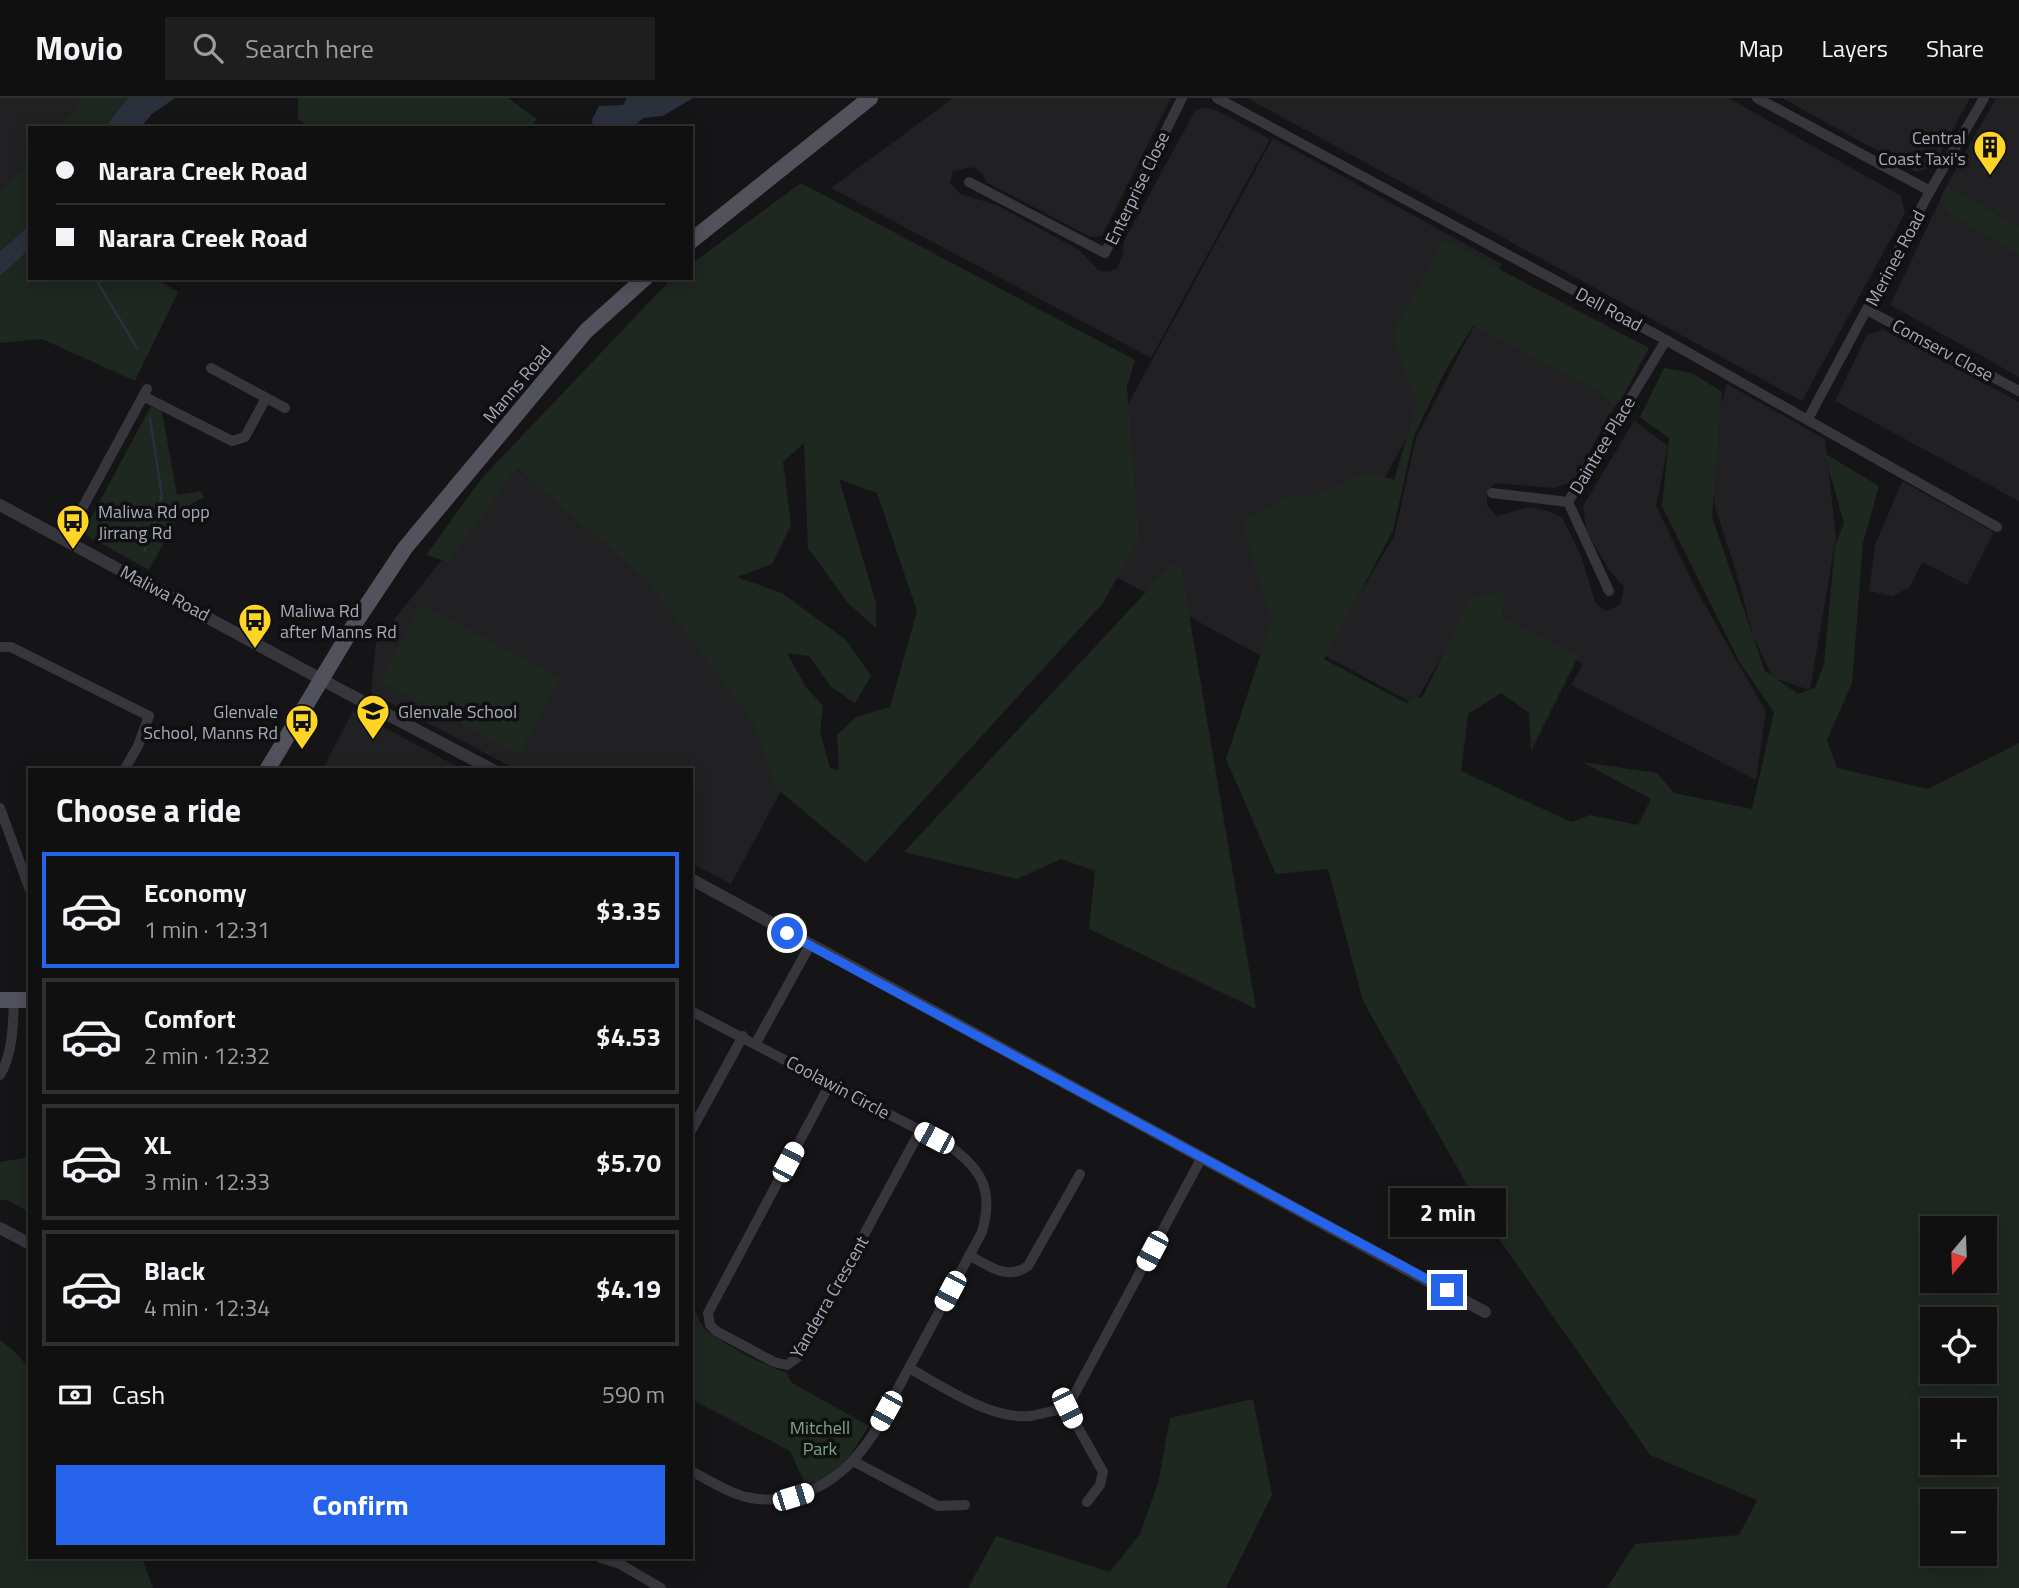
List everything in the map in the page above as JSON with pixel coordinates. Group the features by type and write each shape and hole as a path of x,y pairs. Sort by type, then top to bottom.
{"main road":[{"path":"693,239 870,98"},
{"name":"Manns Road","path":"268,768 412,552 428,522 586,331 643,280"},
{"name":"Manns Road","path":"279,768 325,681"}],"street":[{"name":"Enterprise Close","path":"969,182 1105,253 1182,98"},
{"name":"Dell Road","path":"1217,98 1666,340 1997,527"},
{"path":"1757,98 1930,191"},
{"name":"Merinee Road","path":"1808,419 1930,191 1984,98"},
{"name":"Comserv Close","path":"1867,310 2019,391"},
{"name":"Daintree Place","path":"1609,591 1568,502 1666,340"},
{"path":"211,368 285,408"},
{"path":"65,540 145,392 232,441 245,437 266,398"},
{"path":"1492,493 1568,502"},
{"name":"Maliwa Road","path":"0,505 489,768"},
{"path":"0,647 11,647 149,716 138,746 125,768"},
{"path":"0,808 27,876"},
{"path":"693,880 1485,1312"},
{"path":"756,1043 810,945"},
{"path":"0,1075 5,1067 12,1034 15,1000"},
{"name":"Coolawin Circle","path":"693,1012 831,1082 962,1155 982,1179 986,1193 986,1220 970,1255 874,1433 853,1461 812,1492 768,1499 734,1492 693,1472"},
{"path":"693,1127 743,1036"},
{"name":"Yanderra Crescent","path":"831,1082 708,1313 710,1325 716,1331 780,1365 794,1362 920,1131"},
{"path":"1067,1408 1202,1157"},
{"path":"970,1255 1009,1274 1020,1272 1028,1266 1080,1174"},
{"path":"0,1228 28,1243"},
{"path":"909,1368 968,1400 1003,1415 1028,1416 1067,1408"},
{"path":"1067,1408 1103,1472 1100,1485 1087,1502"},
{"path":"853,1461 938,1506 965,1506"},
{"path":"604,1559 620,1564 661,1588"}],"shaded area":[{"path":"0,98 81,98 60,126 28,126 28,161 0,191"},
{"path":"128,98 175,98 152,114 142,126 106,126"},
{"path":"627,98 693,98 663,116 644,118 634,126 593,126 592,120 599,106 623,105"},
{"path":"953,98 1171,98 1102,236 1090,237 986,182 983,174 972,167 953,171 950,183 960,194 997,205 1079,250 1098,270 1109,272 1117,268 1123,254 1124,241 1195,111 1203,107 1216,110 1270,139 1151,358 831,188"},
{"path":"1247,98 1729,98 1901,196 1905,213 1802,401"},
{"path":"1782,98 1970,98 1933,167 1916,172"},
{"path":"1996,98 2019,98 2019,227 1947,185"},
{"path":"1273,138 1502,264 1281,667 1053,542"},
{"path":"1940,200 1945,211 2019,256 2019,377 1890,305"},
{"path":"28,227 28,251 0,276 0,251"},
{"path":"1474,326 1603,394 1614,407 1573,482 1553,488 1495,483 1487,492 1487,505 1497,516 1530,507 1562,518 1581,555 1595,602 1606,611 1620,605 1624,587 1610,571 1586,531 1583,506 1634,421 1668,446 1656,506 1697,591 1766,712 1756,780 1571,685 1583,664 1473,603 1414,704 1322,654 1394,537 1416,438"},
{"path":"1883,329 2019,402 2019,501 1835,401 1867,335"},
{"path":"1727,384 1825,439 1836,537 1810,690 1773,678 1753,636 1715,507 1710,445"},
{"path":"516,468 823,713 731,884 693,864 693,768 513,768 371,693 376,642"},
{"path":"1902,481 1994,532 1967,585 1922,562 1909,588 1892,596 1869,591 1875,545"},
{"name":"Glenvale School","path":"353,711 460,768 323,768"}],"green space":[{"path":"81,98 128,98 106,126 60,126"},
{"path":"298,98 508,98 537,119 532,126 309,126 298,119"},
{"path":"28,161 28,227 0,251 0,191"},
{"path":"801,183 1135,360 1127,386 1139,539 1103,603 866,863 775,787 753,722 646,579 517,468 448,562 426,555 482,478 670,280 693,280 693,263","holes":["804,443 808,548 848,603 876,628 876,603 839,479 877,493 917,611 890,707 856,717 837,735 839,770 830,768 820,732 823,706 806,687 787,653 809,656 831,687 855,703 871,676 846,640 782,593 737,577 772,564 791,525 783,462"]},
{"path":"1947,185 2019,227 2019,256 1945,211 1940,200"},
{"path":"1444,240 1649,348 1622,398 1614,407 1603,394 1473,326 1444,373 1414,436 1393,531 1324,659 1406,703 1423,696 1470,598 1505,592 1502,618 1579,655 1531,751 1529,713 1501,693 1468,714 1461,771 1571,822 1590,815 1638,825 1651,799 1582,762 1657,773 1674,793 1752,809 1774,712 1740,663 1662,506 1669,438 1640,417 1664,368 1692,373 1722,392 1712,517 1765,671 1798,694 1815,688 1824,664 1835,545 1844,523 1824,453 1879,486 1863,543 1852,683 1827,740 1837,768 1928,789 2019,743 2019,1588 1607,1588 1635,1544 1739,1535 1757,1500 1650,1455 1492,1229 1363,1001 1328,869 1276,874 1226,759 1272,620 1243,528 1251,518 1292,495 1310,497 1368,472 1394,480 1417,403 1392,334"},
{"path":"28,251 28,280 157,280 178,292 135,381 42,339 0,343 0,276"},
{"path":"151,406 162,412 177,495 200,491 204,497 182,509 149,570 87,536 85,529"},
{"path":"1172,564 1181,567 1256,1009 1089,929 1095,871 1061,859 1017,879 904,852"},
{"path":"421,604 560,678 519,755 380,681"},
{"path":"28,1157 28,1211 7,1200 0,1200 0,1162"},
{"name":"Mitchell Park","path":"693,1311 704,1328 715,1337 756,1360 786,1372 792,1383 869,1426 851,1454 827,1479 806,1486 790,1451 693,1400"},
{"path":"0,1340 28,1367 28,1559 142,1559 153,1588 0,1588"},
{"path":"1253,1399 1272,1495 1226,1588 968,1588 996,1536 1110,1572 1140,1534 1158,1483 1170,1418"}],"waterway":[{"path":"96,280 137,348"},
{"path":"145,550 162,496 150,418"}],"place":[{"name":"Central Coast Taxi's","path":"1990,177"},
{"name":"Maliwa Rd opp Jirrang Rd","path":"73,551"},
{"name":"Maliwa Rd after Manns Rd","path":"255,650"},
{"name":"Glenvale School","path":"373,741"},
{"name":"Glenvale School, Manns Rd","path":"302,751"}],"route":[{"path":"787,933 1447,1290"}]}
